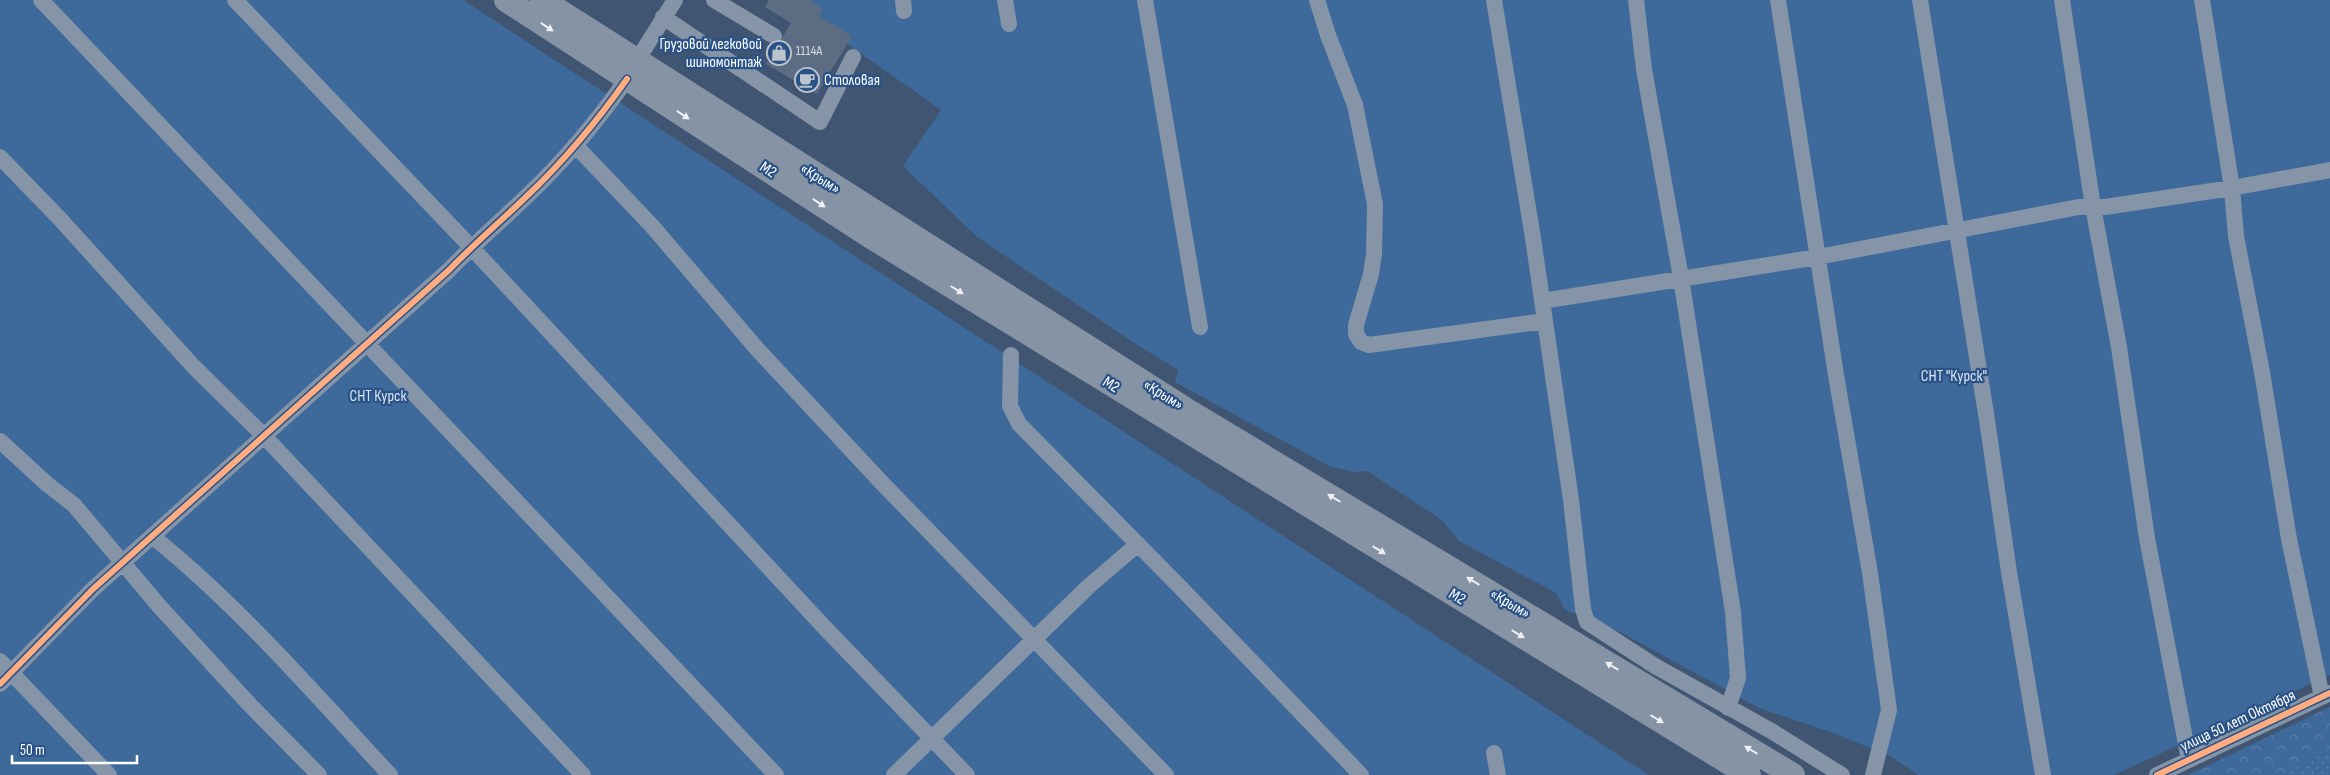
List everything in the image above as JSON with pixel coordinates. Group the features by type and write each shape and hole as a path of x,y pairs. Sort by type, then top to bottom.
{"highway":[{"name":"М2","path":"506,0 631,70 868,235 1749,775"},
{"name":"«Крым»","path":"542,0 631,70 1185,410 1793,775"}],"street":[{"path":"41,0 776,775"},
{"path":"235,0 471,247 826,629 967,775"},
{"path":"6,678 93,589 449,270 471,247 528,196 575,145 631,70 675,0"},
{"path":"714,0 774,36"},
{"path":"1006,0 1009,24"},
{"path":"1146,0 1200,326"},
{"path":"1318,0 1328,35 1355,105 1375,204 1374,254 1371,274 1356,325 1356,334 1361,342 1369,345 1545,321"},
{"path":"1494,0 1545,321 1572,509 1583,610 1587,622 1842,775"},
{"path":"1636,0 1644,69 1681,278 1733,612 1738,678 1728,708"},
{"path":"1778,0 1870,573 1889,710 1873,775"},
{"path":"1920,0 2009,572 2043,775"},
{"path":"2062,0 2093,207 2119,347 2147,538 2189,760"},
{"path":"2202,0 2232,188 2236,236 2262,372 2289,539 2326,695"},
{"path":"663,17 820,122 853,57"},
{"path":"575,145 652,226 758,350 817,413 1166,775"},
{"path":"0,157 61,220 193,366 264,436 583,775"},
{"path":"1542,301 1818,258 2079,208 2232,188 2330,170"},
{"path":"1011,355 1010,406 1019,424 1361,775"},
{"path":"0,440 40,479 74,505 122,563 250,706 319,775"},
{"path":"152,536 195,570 292,669 390,775"},
{"path":"894,775 1033,639 1089,586 1138,544"},
{"path":"0,661 6,678 109,775"},
{"name":"улица 50 лет Октября","path":"2157,775 2326,695"},
{"path":"1494,752 1498,775"}],"green space":[{"name":"СНТ Курск","path":"0,0 463,0 1649,775 0,775"},
{"name":"СНТ \"Курск\"","path":"785,0 2330,0 2330,675 2114,775 1918,775 1892,757 1836,734 1759,708 1620,632 1565,610 1556,593 1459,541 1442,520 1367,471 1353,472 1329,466 1175,382 1178,370 977,237 903,166 941,110"},
{"path":"2330,707 2330,751 2281,775 2188,775"},
{"path":"2330,751 2330,775 2281,775"}],"building":[{"path":"769,0 813,0 812,2 823,9 819,16 852,36 817,94 766,64 791,23 765,7"}],"cycle path":[{"path":"0,684 93,589 449,270 527,196 580,140 627,79"},
{"path":"2157,775 2330,693"}],"place":[{"name":"Грузовой легковой шиномонтаж","path":"779,53"},
{"name":"Столовая","path":"807,80"}]}
